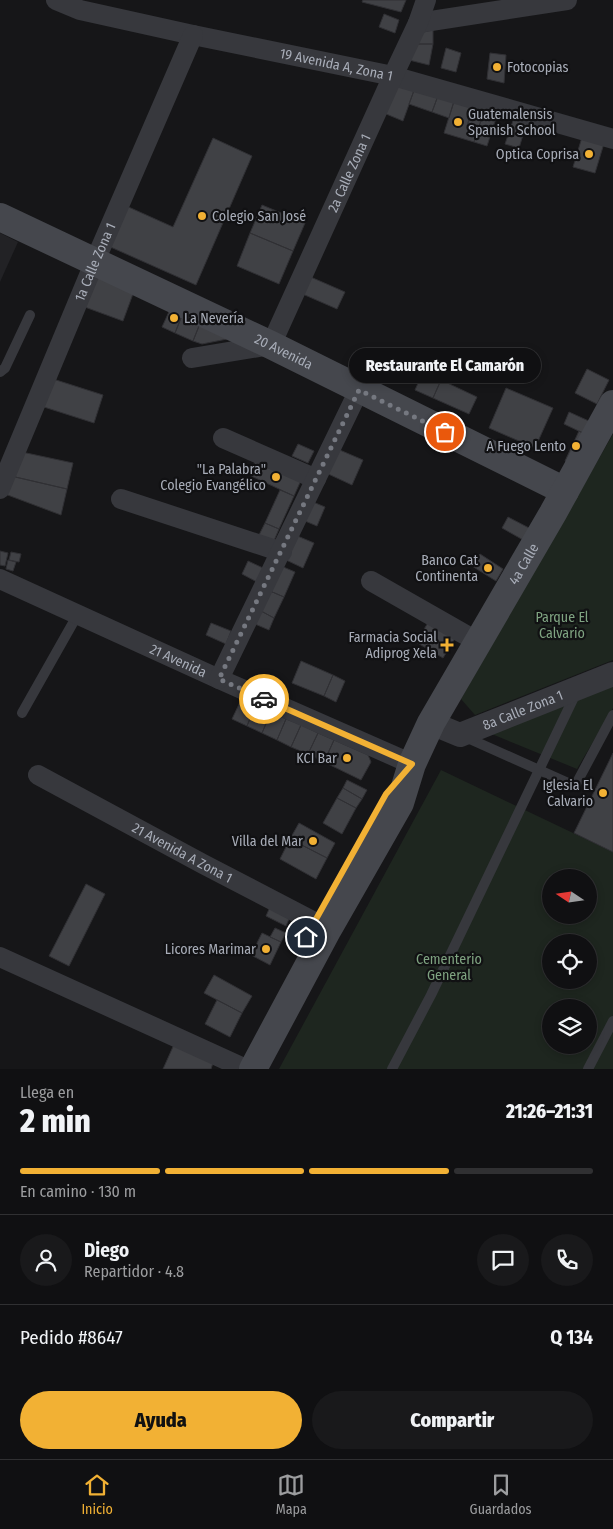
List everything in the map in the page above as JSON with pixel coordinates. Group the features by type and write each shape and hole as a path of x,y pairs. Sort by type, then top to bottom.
{"main road":[{"name":"20 Avenida","path":"0,217 271,345 565,491"},
{"name":"4a Calle","path":"243,1068 321,925 400,803 412,764 431,723 613,404"}],"street":[{"name":"19 Avenida A, Zona 1","path":"56,0 80,10 393,76 613,139"},
{"name":"2a Calle Zona 1","path":"271,345 418,23 426,0"},
{"path":"418,23 567,0"},
{"name":"1a Calle Zona 1","path":"0,489 192,35"},
{"path":"192,358 271,345"},
{"path":"219,679 359,390"},
{"path":"223,438 316,479"},
{"path":"121,499 282,552"},
{"name":"21 Avenida","path":"0,579 219,679 412,764"},
{"path":"370,581 478,642"},
{"name":"8a Calle Zona 1","path":"460,735 613,674"},
{"path":"431,723 460,735"},
{"name":"21 Avenida A Zona 1","path":"38,775 321,925"},
{"path":"0,957 243,1068"}],"lane":[{"path":"0,372 5,368 30,315"},
{"path":"22,713 78,614"},
{"path":"392,1069 431,995 578,687"},
{"path":"460,735 575,786 613,715"},
{"path":"588,1069 613,1021"}],"shaded area":[{"path":"0,233 18,242 0,282"}],"green space":[{"name":"Parque El Calvario","path":"613,434 613,660 475,715 461,699"},
{"path":"613,677 613,708 577,769 477,728"},
{"name":"Cementerio General","path":"441,770 613,852 613,1069 279,1069"}],"building":[{"path":"363,0 406,0 401,12 362,2"},
{"path":"384,14 399,20 395,33 379,27"},
{"path":"433,30 433,44 414,44 415,34"},
{"path":"414,44 433,44 429,65 409,60"},
{"path":"446,48 461,53 456,72 441,68"},
{"name":"Fotocopias","path":"490,53 506,55 504,83 487,79"},
{"path":"402,80 416,85 403,121 379,111"},
{"path":"416,85 439,93 432,112 409,104"},
{"path":"439,93 455,98 449,118 432,112"},
{"name":"Guatemalensis Spanish School","path":"455,98 474,104 467,126 478,130 474,142 444,133"},
{"path":"474,104 485,108 478,130 467,126"},
{"path":"485,108 498,112 487,146 474,142"},
{"path":"514,118 527,122 519,148 505,144"},
{"name":"Optica Coprisa","path":"583,134 605,140 595,173 573,167"},
{"name":"Colegio San José","path":"213,138 252,156 196,285 106,245 124,205 173,227"},
{"path":"262,205 305,223 293,251 250,233"},
{"path":"250,233 293,251 279,284 237,266"},
{"path":"102,270 137,283 123,321 82,306"},
{"path":"306,275 345,292 337,309 298,292"},
{"name":"La Nevería","path":"173,303 185,308 175,333 162,327"},
{"path":"185,308 203,316 193,341 175,333"},
{"path":"203,316 227,339 202,344 193,341"},
{"path":"587,369 609,380 597,404 575,393"},
{"path":"423,372 441,380 433,398 415,390"},
{"path":"53,379 103,395 94,423 44,407"},
{"path":"441,380 477,397 469,414 433,398"},
{"path":"506,388 553,408 535,448 489,428"},
{"path":"569,412 591,422 585,434 564,424"},
{"name":"A Fuego Lento","path":"579,431 585,434 567,462 565,461"},
{"path":"298,444 314,451 308,463 292,456"},
{"path":"335,448 363,460 352,485 324,472"},
{"path":"17,451 73,463 67,489 11,476"},
{"name":"\"La Palabra\" Colegio Evangélico","path":"257,457 302,478 294,496 249,475"},
{"path":"11,476 67,489 61,515 5,494"},
{"path":"280,490 294,496 279,529 265,523"},
{"path":"313,502 325,507 317,526 305,521"},
{"path":"508,517 531,529 525,541 502,528"},
{"path":"265,523 279,529 273,543 257,539"},
{"path":"295,535 314,543 303,568 284,559"},
{"path":"0,551 8,553 5,566 0,565"},
{"path":"11,552 21,554 19,562 9,560"},
{"name":"Banco Cat Continenta","path":"480,554 503,569 496,581 472,566"},
{"path":"8,560 16,562 13,571 6,569"},
{"path":"248,561 263,568 257,582 242,574"},
{"path":"281,566 295,572 284,597 270,591"},
{"path":"270,591 284,597 274,618 261,611"},
{"path":"261,611 274,618 269,630 255,624"},
{"path":"431,618 457,635 443,658 416,642"},
{"path":"211,623 231,631 226,644 206,635"},
{"path":"301,661 333,675 324,696 292,683"},
{"path":"333,675 345,681 336,702 324,696"},
{"path":"241,700 255,706 247,726 232,719"},
{"path":"255,706 271,712 262,733 247,726"},
{"path":"271,712 286,719 277,740 262,733"},
{"path":"286,719 301,725 291,747 277,740"},
{"path":"301,725 318,733 308,754 291,747"},
{"path":"318,733 334,740 324,762 308,754"},
{"name":"KCI Bar","path":"334,740 368,755 371,762 361,780 324,762"},
{"name":"Iglesia El Calvario","path":"613,753 613,852 574,833"},
{"path":"347,780 367,790 362,799 343,788"},
{"path":"343,788 362,799 356,808 337,798"},
{"path":"337,798 356,808 342,834 323,823"},
{"name":"Villa del Mar","path":"299,823 335,843 327,858 290,839"},
{"path":"290,839 327,858 316,879 280,859"},
{"path":"86,884 105,894 69,966 49,956"},
{"path":"270,907 289,919 286,926 266,916"},
{"path":"275,928 286,933 281,942 270,937"},
{"name":"Licores Marimar","path":"262,933 281,942 270,965 251,955"},
{"path":"214,975 252,996 242,1013 204,993"},
{"path":"217,1000 242,1013 230,1037 205,1024"},
{"path":"176,1040 213,1063 211,1069 163,1069"}],"way so far":[{"path":"264,699 219,679 359,390 445,432"}],"place":[{"name":"Fotocopias","path":"497,67"},
{"name":"Guatemalensis Spanish School","path":"458,122"},
{"name":"Optica Coprisa","path":"589,154"},
{"name":"Colegio San José","path":"202,216"},
{"name":"La Nevería","path":"174,318"},
{"name":"Restaurante El Camarón","path":"445,432"},
{"name":"A Fuego Lento","path":"576,446"},
{"name":"\"La Palabra\" Colegio Evangélico","path":"276,477"},
{"name":"Banco Cat Continenta","path":"488,568"},
{"name":"Farmacia Social Adiprog Xela","path":"447,645"},
{"name":"KCI Bar","path":"347,758"},
{"name":"Iglesia El Calvario","path":"603,793"},
{"name":"Villa del Mar","path":"313,841"},
{"name":"Licores Marimar","path":"266,949"}],"route":[{"path":"264,699 412,764 386,794 306,937"}]}
